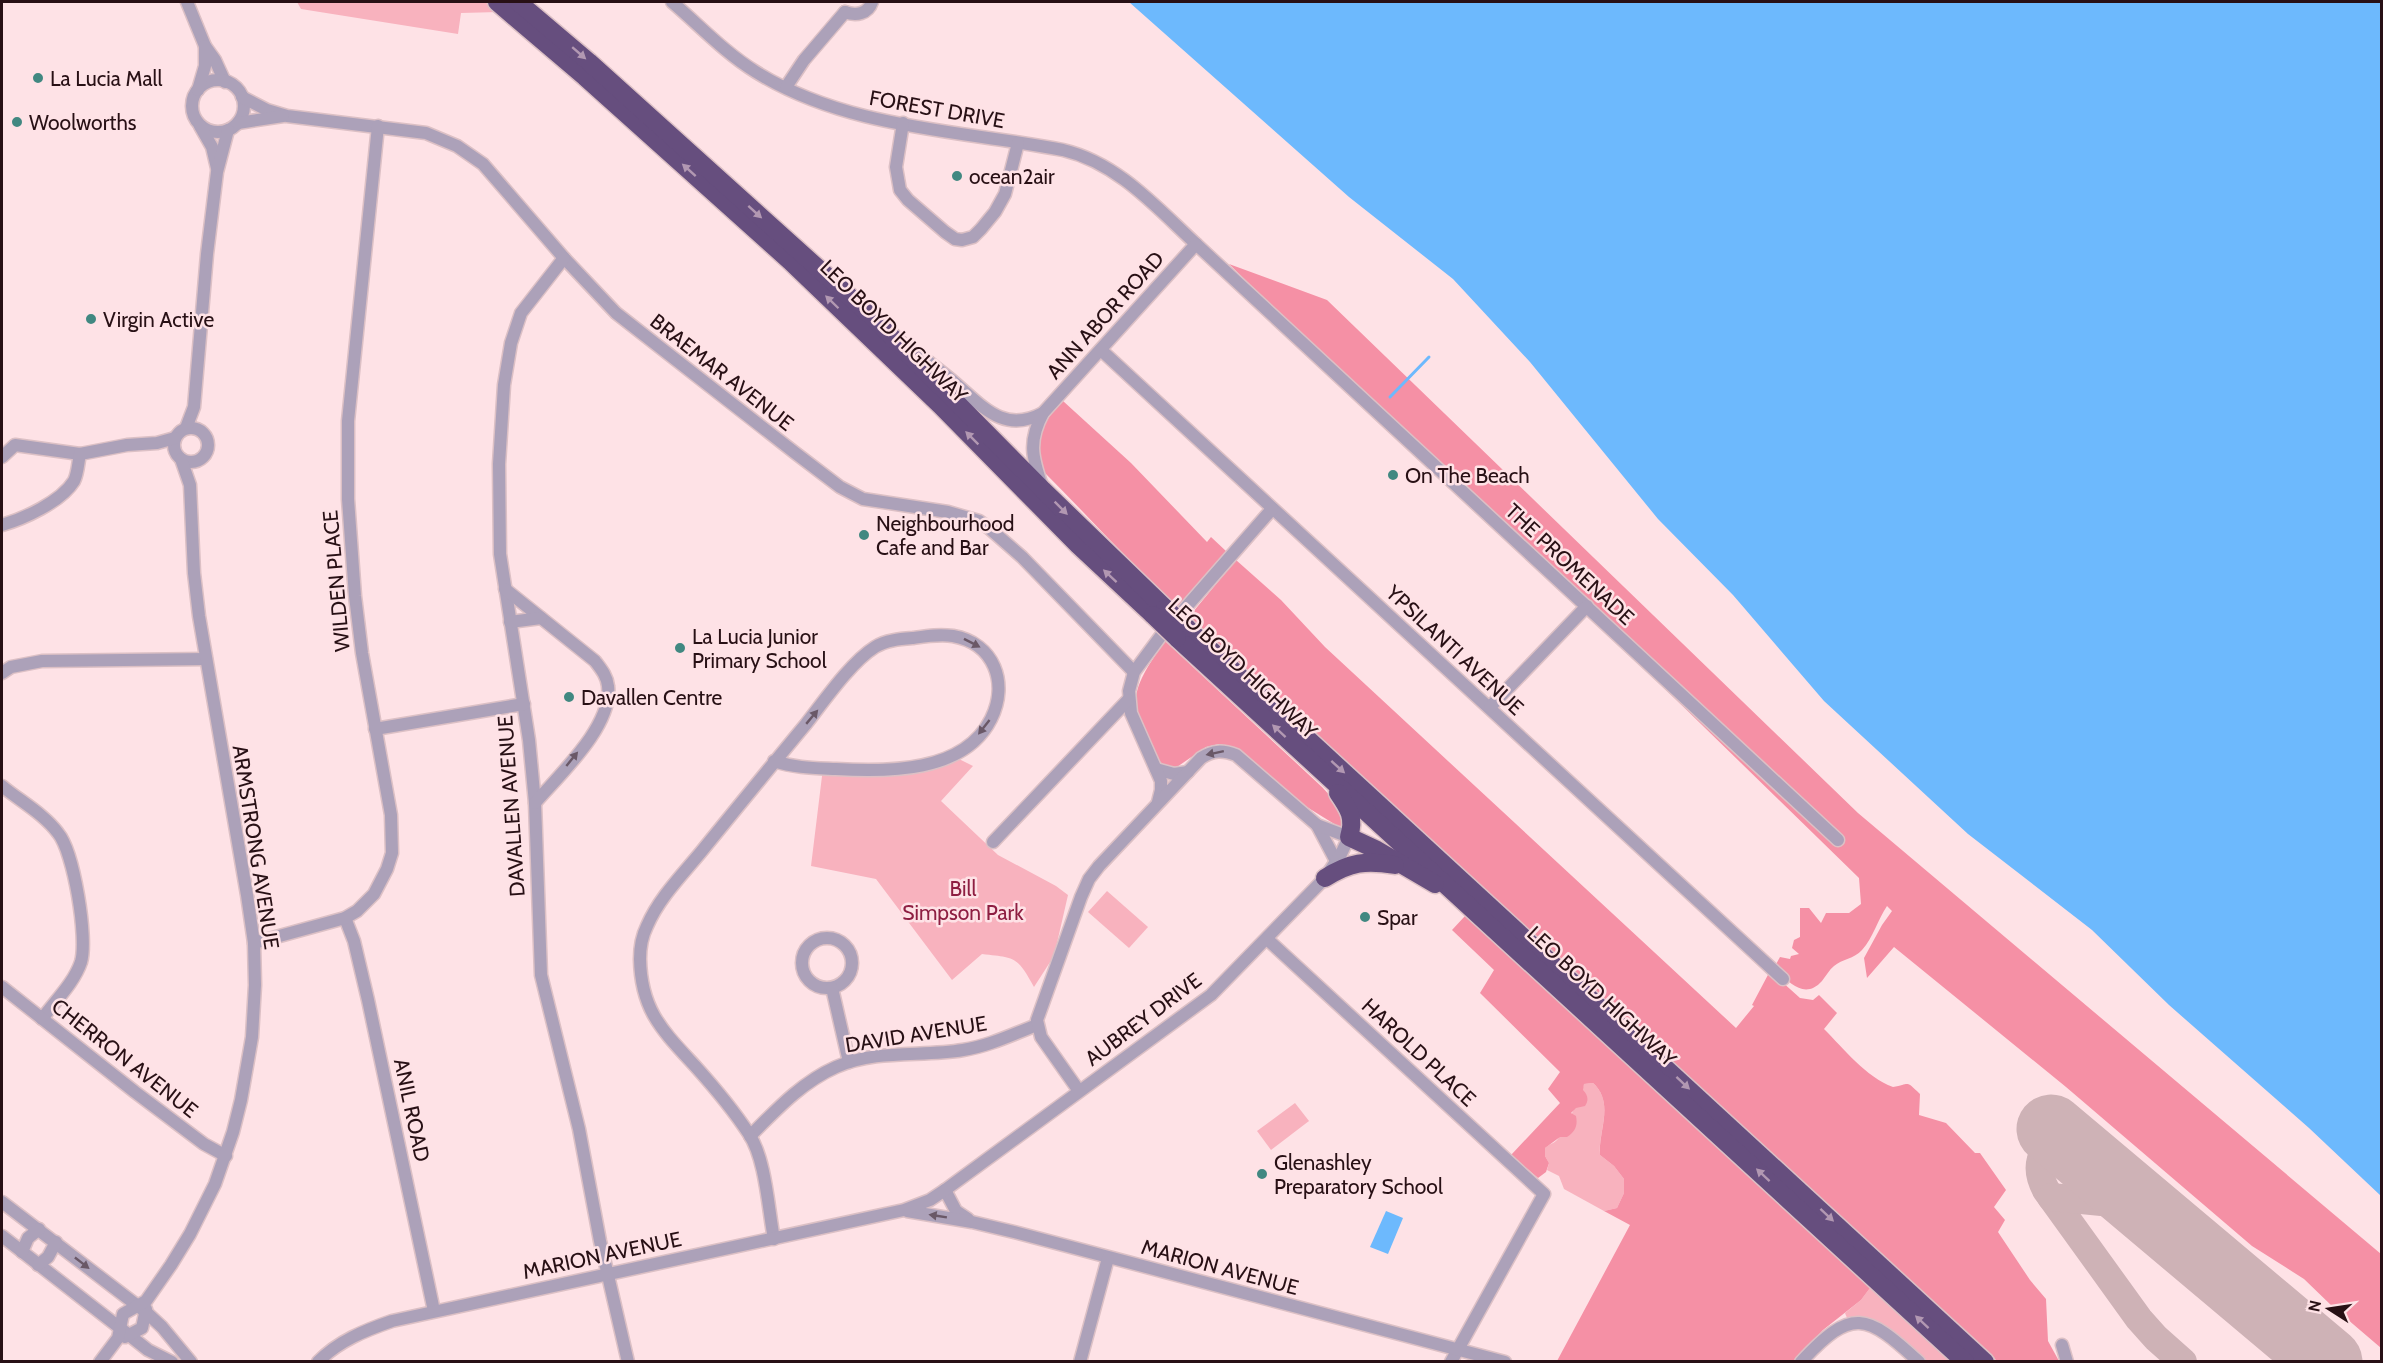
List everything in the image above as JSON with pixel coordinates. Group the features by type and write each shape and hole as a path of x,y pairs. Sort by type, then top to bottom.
{"highway":[{"name":"LEO BOYD HIGHWAY","path":"497,2 576,69 790,261 940,405 1078,544 1159,612 1985,1362"},
{"name":"LEO BOYD HIGHWAY","path":"518,2 589,62 871,316 1043,490 1159,612"},
{"name":"LEO BOYD HIGHWAY","path":"1182,633 1327,775 1965,1362"},
{"path":"1327,775 1352,814 1349,837 1425,877 1474,909 1490,923"},
{"path":"1325,878 1343,866 1369,862 1397,866 1425,877"}],"street":[{"path":"187,2 205,46 215,60 225,82"},
{"name":"FOREST DRIVE","path":"672,2 746,65 786,87 836,109 866,117 1076,153 1106,166 1132,185 1196,244"},
{"path":"786,87 844,7 851,14 865,12 870,8 872,2"},
{"path":"205,46 205,66 192,104 192,113 212,147 218,172"},
{"path":"177,449 194,407 207,254 218,172 233,127 243,108 242,97 233,86 225,82 210,81 198,90"},
{"name":"BRAEMAR AVENUE","path":"242,97 267,110 287,116 435,135 469,153 488,170 564,258 616,313 840,488 869,501 948,512 971,519 989,528 1022,557 1134,672"},
{"name":"BRAEMAR AVENUE","path":"233,127 287,116"},
{"path":"903,123 896,167 900,190 908,200 955,239 962,240 972,237 995,212 1005,195 1018,142"},
{"path":"200,126 209,131 219,132 233,127"},
{"name":"WILDEN PLACE","path":"254,943 345,918 357,911 374,894 387,869 392,853 391,815 375,729 355,596 348,489 349,411 378,126"},
{"name":"ANN ABOR ROAD","path":"1043,490 1032,444 1033,434 1043,412 1196,244"},
{"name":"THE PROMENADE","path":"1196,244 1838,840"},
{"name":"DAVALLEN AVENUE","path":"564,258 528,302 515,327 511,343 504,385 499,469 500,554 524,704 535,803 541,975 579,1128 600,1241 628,1362"},
{"name":"ANN ABOR ROAD","path":"871,316 987,410 1002,418 1017,421 1027,420 1043,412"},
{"name":"YPSILANTI AVENUE","path":"1101,350 1783,980"},
{"path":"2,457 15,445 80,454 127,445 157,443 177,449 191,462 200,460 208,446 194,407"},
{"path":"186,428 201,430"},
{"name":"ARMSTRONG AVENUE","path":"143,1306 194,1226 226,1156 241,1100 252,1037 255,985 254,943 195,590 190,485 177,449"},
{"path":"2,525 39,509 69,487 76,475 80,454"},
{"name":"ARMSTRONG AVENUE","path":"190,485 200,460"},
{"path":"1158,803 1162,786 1133,722 1128,700 1130,682 1134,672 1160,637 1272,508"},
{"path":"505,589 595,661 605,676 608,694 604,713 591,735 535,803"},
{"path":"1490,707 1587,606"},
{"path":"510,622 541,618"},
{"path":"774,762 798,768 864,771 899,770 939,761 970,743 990,721 998,694 997,672 992,661 980,647 955,636 937,634 884,643 860,659 774,762 666,895 647,925 640,954 645,999 655,1020 701,1073 750,1136 761,1166 774,1239"},
{"path":"2,673 11,667 42,661 206,659"},
{"path":"993,842 1128,700"},
{"path":"375,729 524,704"},
{"path":"1079,1091 1041,1037 1037,1025 1048,987 1081,897 1089,879 1099,866 1207,754 1220,751 1236,755 1317,825 1349,837"},
{"path":"1156,769 1174,774 1188,772"},
{"path":"2,786 57,831 65,842 73,869 83,950 76,972 42,1018"},
{"path":"1317,825 1336,861"},
{"name":"AUBREY DRIVE","path":"930,1200 1196,1006 1227,980 1325,878 1349,837"},
{"name":"ANIL ROAD","path":"345,918 354,941 368,1000 434,1311"},
{"path":"821,937 831,937 841,941 848,948 852,957 849,976 842,984 832,988 822,988 813,984 806,977 802,968 801,958 805,949 812,941 821,937"},
{"name":"HAROLD PLACE","path":"1267,939 1544,1194 1458,1348"},
{"name":"CHERRON AVENUE","path":"2,987 204,1144 226,1156"},
{"path":"832,988 849,1062"},
{"name":"DAVID AVENUE","path":"750,1136 803,1087 822,1074 849,1062 884,1054 966,1050 997,1041 1037,1025"},
{"path":"945,1190 956,1210 972,1222"},
{"name":"MARION AVENUE","path":"318,1362 344,1342 369,1329 392,1321 904,1210 930,1200"},
{"path":"2,1202 143,1306 192,1362"},
{"name":"MARION AVENUE","path":"904,1210 972,1222 1505,1362"},
{"path":"22,1252 28,1238 39,1229"},
{"path":"2,1236 122,1334 172,1362"},
{"path":"38,1265 48,1257 56,1242"},
{"path":"1080,1362 1108,1258"},
{"path":"99,1362 122,1334 142,1328 143,1306"},
{"path":"122,1334 123,1314 143,1306"},
{"path":"1801,1362 1830,1332 1848,1324 1862,1323 1883,1331 1918,1362"},
{"path":"2062,1345 2067,1362"},
{"path":"1451,1362 1458,1348"}],"green space":[{"path":"297,2 485,2 499,12 461,13 458,34 301,9"},
{"name":"Bill Simpson Park","path":"957,758 973,766 941,801 998,855 1056,886 1068,895 1054,956 1034,987 1023,969 1014,960 982,954 952,980 876,879 811,866 823,768 890,769"},
{"path":"1107,891 1148,927 1129,948 1088,912"},
{"path":"1593,1083 1600,1091 1604,1108 1600,1155 1614,1166 1624,1179 1624,1193 1617,1208 1604,1211 1564,1189 1559,1176 1547,1170 1549,1163 1545,1156 1545,1148 1557,1140 1584,1084"},
{"path":"1295,1103 1309,1121 1271,1150 1257,1131"},
{"path":"1873,1284 1956,1361 1925,1361 1878,1322 1868,1318 1847,1318 1845,1313 1861,1300"}],"shaded area":[{"path":"1229,264 1327,300 1858,813 2381,1254 2381,1348 2304,1279 2252,1246 2066,1087 1894,947 1867,978 1864,958 1892,911 1887,906 1862,950 1834,966 1815,987 1803,989 1796,987 1774,968 1780,957 1790,959 1791,956 1799,954 1792,948 1794,940 1800,937 1800,908 1809,908 1821,923 1826,913 1849,913 1861,904 1859,878"},
{"path":"1063,401 1131,463 1207,542 1211,537 1227,552 1178,608 1045,473 1038,452 1040,434 1049,417"},
{"path":"1236,560 1281,600 1325,647 1736,1028 1754,1006 1752,1005 1770,971 1800,998 1813,1000 1819,995 1837,1013 1824,1029 1839,1045 1874,1077 1893,1087 1908,1084 1912,1087 1920,1094 1919,1115 1946,1123 1975,1153 1980,1153 2006,1190 1994,1207 2005,1220 1998,1232 2030,1280 2046,1299 2048,1341 2059,1361 1997,1361 1188,618"},
{"path":"1165,641 1322,787 1343,810 1344,830 1302,804 1235,748 1219,744 1206,747 1174,769 1165,766 1159,760 1141,725 1136,703 1139,684"},
{"path":"1465,916 1549,993 1608,1039 1873,1284 1861,1300 1823,1330 1794,1361 1557,1361 1630,1225 1604,1211 1617,1208 1624,1193 1624,1179 1614,1166 1600,1155 1604,1108 1600,1091 1593,1083 1584,1084 1583,1090 1587,1098 1585,1106 1576,1108 1571,1113 1576,1116 1577,1123 1574,1131 1567,1137 1560,1137 1545,1148 1545,1156 1549,1163 1546,1172 1538,1178 1511,1155 1560,1103 1548,1089 1560,1072 1480,993 1494,970 1452,930"}],"water":[{"path":"1129,2 2381,2 2381,1196 2309,1128 2169,1005 2092,930 1968,834 1824,701 1733,595 1658,519 1530,362 1453,279 1349,197"},
{"path":"1386,1211 1403,1218 1388,1254 1370,1247"}],"waterway":[{"path":"1390,397 1429,357"}],"taxiway":[{"path":"2057,1134 2041,1160 2040,1174 2046,1190 2139,1319 2183,1362"},
{"path":"2051,1197 2142,1206"}],"runway":[{"path":"2051,1129 2328,1362"}],"place":[{"name":"La Lucia Mall","path":"38,78"},
{"name":"Woolworths","path":"17,122"},
{"name":"ocean2air","path":"957,176"},
{"name":"Virgin Active","path":"91,319"},
{"name":"On The Beach","path":"1393,475"},
{"name":"Neighbourhood Cafe and Bar","path":"864,535"},
{"name":"La Lucia Junior Primary School","path":"680,648"},
{"name":"Davallen Centre","path":"569,697"},
{"name":"Spar","path":"1365,917"},
{"name":"Glenashley Preparatory School","path":"1262,1174"}]}
